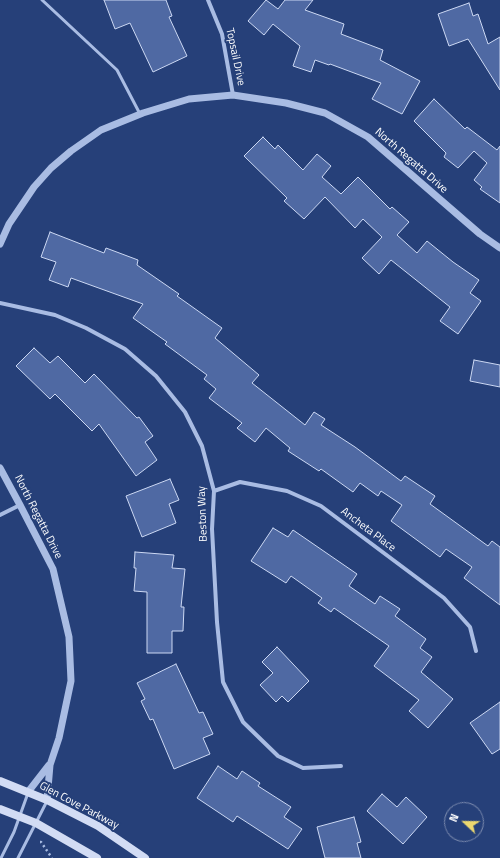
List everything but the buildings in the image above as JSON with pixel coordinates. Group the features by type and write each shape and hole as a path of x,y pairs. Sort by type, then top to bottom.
{"main road":[{"name":"Glen Cove Parkway","path":"0,781 47,800 98,826 145,858"},
{"path":"0,809 19,815 36,823 97,858"}],"street":[{"name":"Topsail Drive","path":"208,0 222,34 234,95"},
{"name":"North Regatta Drive","path":"0,244 9,224 34,187 51,168 71,151 101,130 140,114 189,100 234,95 286,103 325,113 368,137 480,234 500,248"},
{"name":"Beston Way","path":"0,303 55,315 86,328 125,349 156,376 185,412 202,446 214,491 212,529 217,622 223,682 243,722 278,756 303,768 341,766"},
{"name":"North Regatta Drive","path":"0,468 53,569 69,638 71,681 59,738 50,765 47,800"},
{"name":"Ancheta Place","path":"214,491 240,482 287,491 321,506 444,598 470,627 476,651"},
{"path":"0,515 20,504"},
{"name":"North Regatta Drive","path":"28,792 50,765"}],"lane":[{"path":"42,0 117,70 140,114"},
{"path":"1,858 14,832 28,792"},
{"path":"18,858 47,800"}]}
